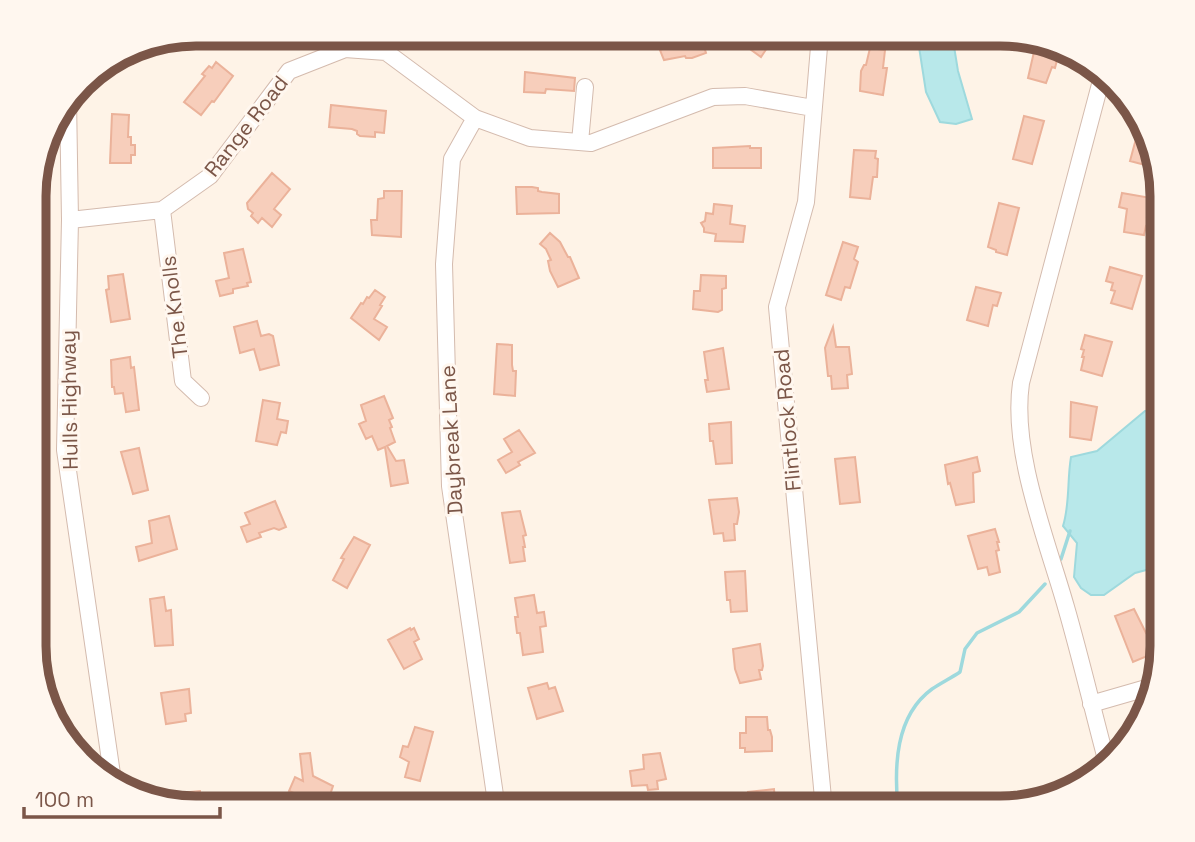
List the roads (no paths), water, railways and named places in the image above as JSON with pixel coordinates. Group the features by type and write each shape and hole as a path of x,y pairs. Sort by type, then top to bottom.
{"street":[{"name":"Range Road","path":"71,220 162,210 210,176 289,71 345,49 386,46 475,118 530,138 592,143 713,97 745,96 813,108"},
{"name":"Flintlock Road","path":"819,46 806,202 777,307 823,796"},
{"path":"1100,84 1018,403 1022,450 1105,754"},
{"path":"580,142 585,88"},
{"name":"Hulls Highway","path":"68,116 71,220 65,450 111,770"},
{"name":"Daybreak Lane","path":"475,118 452,159 444,264 450,486 495,796"},
{"name":"The Knolls","path":"162,210 183,381 201,398"},
{"path":"1091,704 1143,690"}],"water":[{"path":"919,46 954,46 972,119 956,124 940,122 926,92"},
{"path":"1145,411 1149,411 1149,569 1135,573 1104,595 1091,595 1081,588 1074,577 1077,543 1063,526 1071,457 1097,451"}],"waterway":[{"path":"1061,559 1070,531"},
{"path":"897,796 896,776 900,743 904,728 920,700 932,689 960,672 965,649 977,633 1019,612 1045,584"}]}
